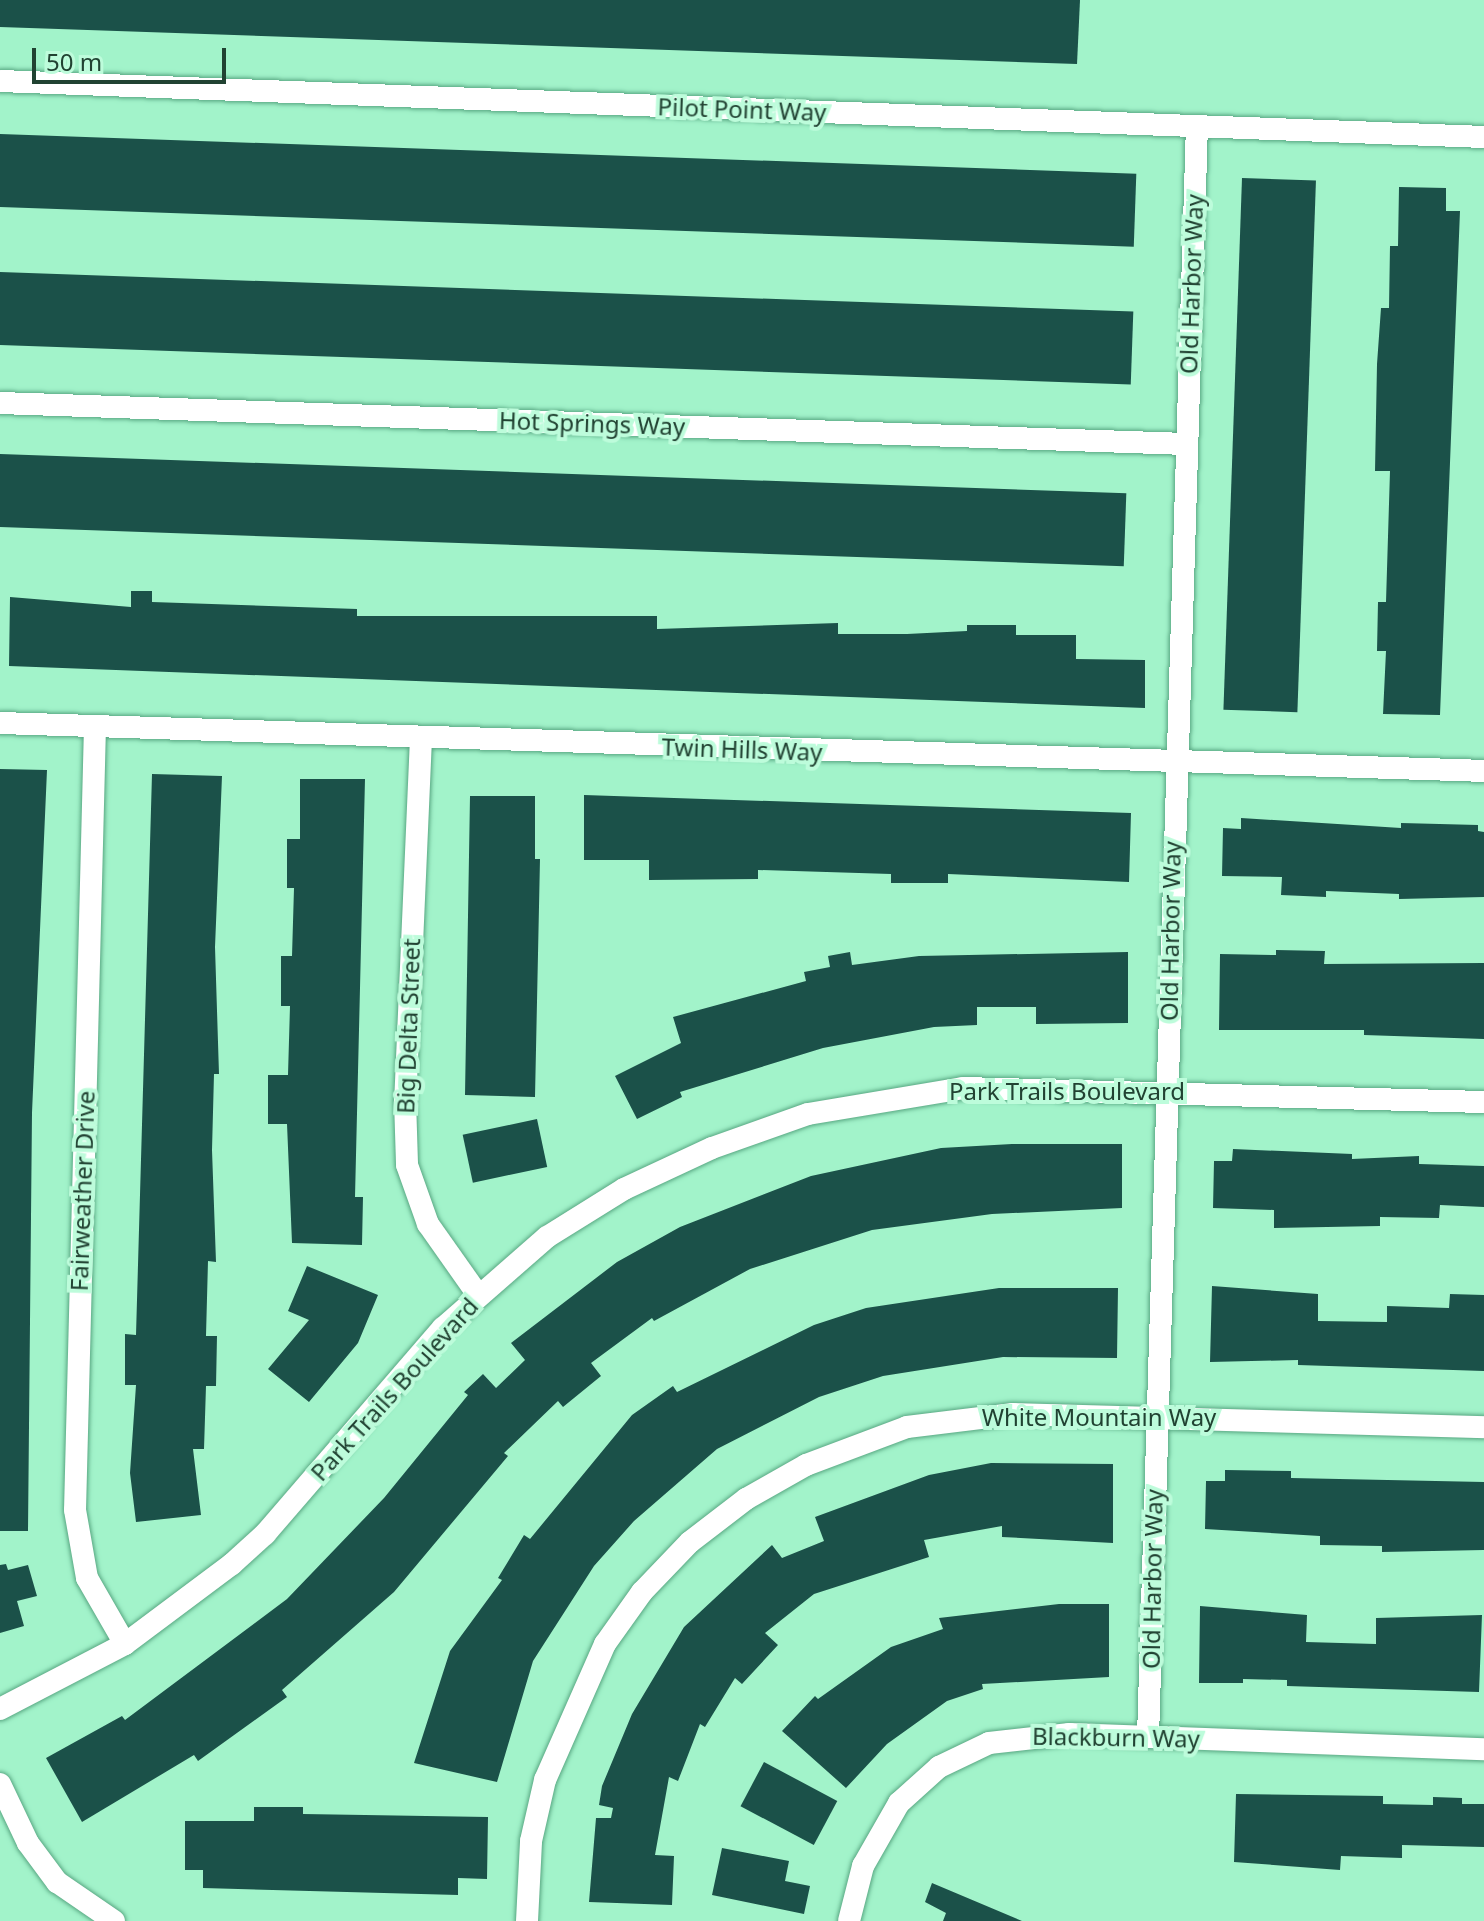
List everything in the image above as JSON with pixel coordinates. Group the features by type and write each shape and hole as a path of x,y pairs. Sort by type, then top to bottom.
{"street":[{"name":"Pilot Point Way","path":"0,81 1484,137"},
{"name":"Old Harbor Way","path":"1148,1737 1174,763 1197,126"},
{"name":"Hot Springs Way","path":"0,403 1185,444"},
{"name":"Twin Hills Way","path":"0,723 1484,771"},
{"name":"Fairweather Drive","path":"95,726 74,1486 77,1535 87,1578 125,1644"},
{"name":"Big Delta Street","path":"421,738 405,1100 407,1165 428,1224 478,1295"},
{"name":"Park Trails Boulevard","path":"0,1709 125,1644 199,1591 265,1534 416,1358 478,1295 547,1237 624,1189 712,1148 808,1114 963,1088 1167,1090 1484,1102"},
{"name":"White Mountain Way","path":"527,1921 537,1810 572,1710 623,1616 699,1534 806,1465 907,1427 1025,1413 1484,1427"},
{"name":"Blackburn Way","path":"849,1921 863,1866 884,1823 939,1767 989,1743 1019,1736 1148,1737 1484,1749"},
{"path":"0,1784 28,1843 57,1882 114,1921"}],"building":[{"path":"0,0 1080,0 1077,64 0,27"},
{"path":"0,134 1136,174 1134,247 0,207"},
{"path":"1242,178 1316,181 1297,712 1223,710"},
{"path":"1399,187 1446,188 1446,211 1460,211 1440,715 1383,714 1386,651 1377,651 1378,602 1386,602 1390,471 1375,471 1377,364 1381,308 1389,308 1390,246 1398,246"},
{"path":"0,272 1133,312 1131,385 0,345"},
{"path":"0,454 1126,493 1124,566 0,527"},
{"path":"131,591 152,591 152,602 357,609 357,616 657,616 657,629 838,623 838,634 907,634 967,631 967,625 1016,625 1016,635 1076,635 1076,659 1145,660 1145,708 9,666 10,597 131,607"},
{"path":"0,769 47,770 32,1113 28,1531 0,1531"},
{"path":"152,774 222,776 215,947 219,1074 214,1074 212,1150 216,1262 208,1261 206,1336 217,1336 216,1386 206,1386 204,1449 193,1449 201,1515 136,1522 130,1473 136,1385 125,1385 125,1334 136,1335"},
{"path":"300,779 365,779 355,1197 363,1197 362,1245 292,1243 287,1124 268,1124 268,1075 288,1075 290,1006 281,1006 281,956 292,956 294,888 287,888 287,839 300,839"},
{"path":"584,795 1131,813 1129,882 948,874 948,883 891,883 891,874 758,870 758,879 649,880 649,860 584,860"},
{"path":"470,796 535,796 535,859 540,859 535,1097 465,1095"},
{"path":"1241,818 1401,828 1401,823 1478,825 1478,831 1484,832 1484,897 1399,899 1399,894 1326,891 1326,897 1281,895 1282,877 1222,876 1223,828 1241,829"},
{"path":"1276,950 1325,951 1324,964 1484,963 1484,1039 1364,1035 1364,1030 1219,1030 1220,954 1276,955"},
{"path":"850,952 852,965 919,956 1128,952 1128,1023 1036,1024 1036,1007 977,1007 977,1025 934,1027 823,1048 680,1092 682,1097 637,1119 615,1076 681,1043 673,1017 806,981 804,972 830,967 828,956"},
{"path":"537,1119 547,1167 473,1183 463,1135"},
{"path":"1012,1144 1122,1144 1122,1208 992,1214 872,1230 750,1269 654,1321 652,1318 591,1363 601,1376 563,1407 558,1401 504,1453 508,1456 394,1592 282,1690 287,1697 198,1761 194,1755 82,1822 46,1758 122,1716 125,1720 287,1599 384,1498 468,1395 464,1392 483,1374 496,1388 525,1360 511,1343 617,1262 680,1227 811,1176 941,1148"},
{"path":"1233,1149 1352,1154 1352,1159 1419,1156 1419,1164 1484,1166 1484,1207 1440,1205 1439,1218 1380,1217 1380,1226 1274,1228 1274,1210 1213,1208 1214,1161 1232,1161"},
{"path":"307,1266 378,1295 358,1343 309,1402 268,1369 309,1320 288,1311"},
{"path":"1212,1286 1318,1294 1318,1321 1387,1322 1387,1306 1449,1308 1450,1294 1484,1295 1484,1371 1298,1365 1298,1360 1210,1362"},
{"path":"999,1288 1118,1288 1117,1358 1003,1357 883,1376 819,1397 717,1449 634,1521 594,1566 533,1661 497,1782 414,1763 450,1651 502,1580 498,1578 524,1535 530,1539 632,1415 673,1386 677,1392 814,1325 866,1308"},
{"path":"991,1463 1113,1464 1113,1543 1002,1537 1002,1526 924,1540 929,1557 814,1594 765,1633 778,1645 742,1684 735,1678 705,1727 700,1724 678,1781 669,1777 655,1855 674,1856 672,1905 589,1902 596,1818 611,1818 613,1808 599,1805 602,1786 632,1714 684,1627 772,1545 782,1558 824,1541 815,1517 929,1475"},
{"path":"1225,1470 1291,1471 1291,1478 1484,1482 1484,1550 1382,1552 1382,1546 1320,1545 1320,1536 1205,1529 1206,1481 1225,1481"},
{"path":"6,1564 8,1570 28,1565 37,1596 17,1601 24,1626 0,1633 0,1565"},
{"path":"1059,1604 1109,1604 1109,1677 982,1684 983,1689 947,1701 887,1744 846,1788 782,1731 815,1696 818,1699 891,1647 943,1629 939,1618"},
{"path":"1200,1606 1307,1615 1306,1642 1376,1644 1376,1618 1482,1615 1479,1692 1287,1686 1287,1680 1243,1679 1243,1683 1199,1683"},
{"path":"764,1762 837,1801 814,1845 741,1806"},
{"path":"1236,1794 1383,1796 1383,1804 1433,1805 1433,1797 1462,1798 1462,1804 1484,1804 1484,1847 1402,1845 1402,1858 1341,1856 1340,1870 1234,1862"},
{"path":"254,1807 303,1807 303,1814 488,1817 487,1879 458,1878 458,1895 203,1888 203,1870 185,1870 185,1821 254,1821"},
{"path":"722,1848 789,1861 785,1881 810,1886 804,1914 712,1895"},
{"path":"932,1883 1022,1921 943,1921 946,1913 925,1902"}]}
